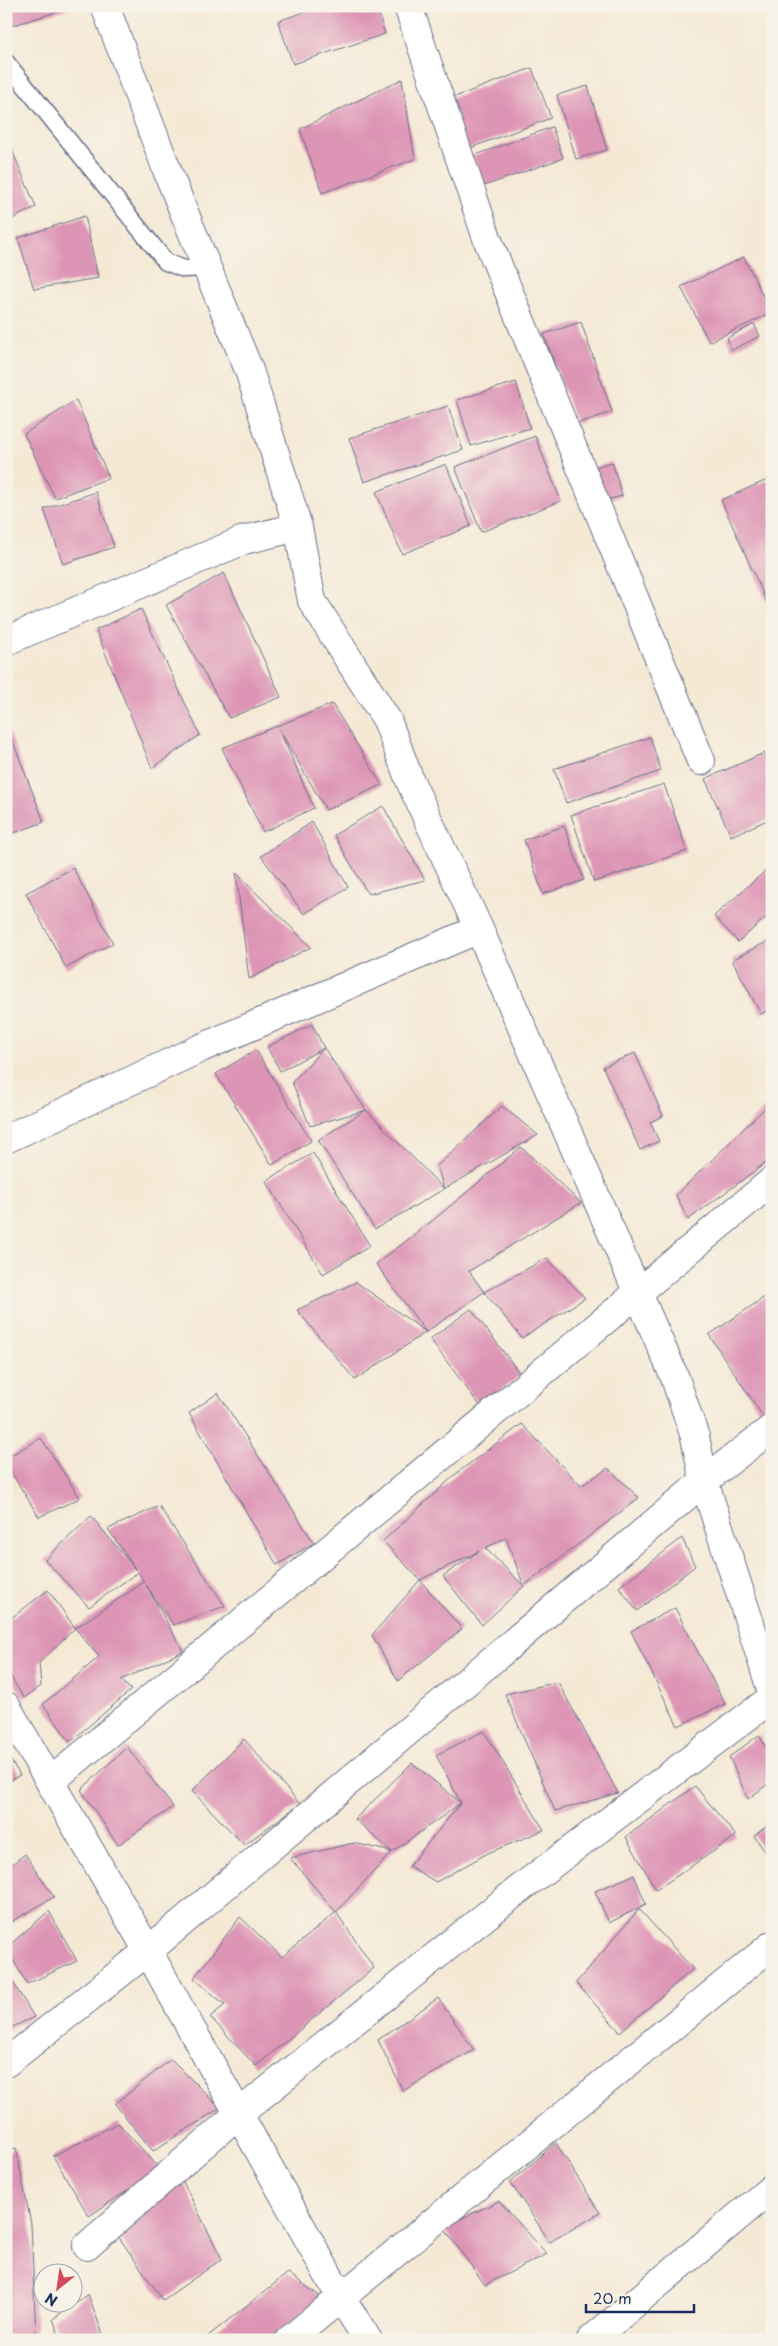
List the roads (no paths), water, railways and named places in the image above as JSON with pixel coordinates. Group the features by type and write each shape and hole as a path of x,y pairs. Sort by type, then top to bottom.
{"street":[{"path":"105,6 170,178 249,370 298,527 312,601 386,720 410,781 479,929 675,1378 692,1428 704,1481 772,1692"},
{"path":"408,6 488,241 701,761"},
{"path":"6,641 244,540 298,527"},
{"path":"6,1139 201,1048 479,929"},
{"path":"50,1782 637,1291 772,1181"},
{"path":"6,2064 26,2046 148,1951 704,1481 772,1428"},
{"path":"87,2246 237,2115 522,1887 772,1698"},
{"path":"6,1706 148,1951 237,2115 340,2296 368,2340"},
{"path":"289,2340 340,2296 772,1946"},
{"path":"591,2340 772,2188"}],"lane":[{"path":"6,62 166,262 184,269 207,268"}]}
